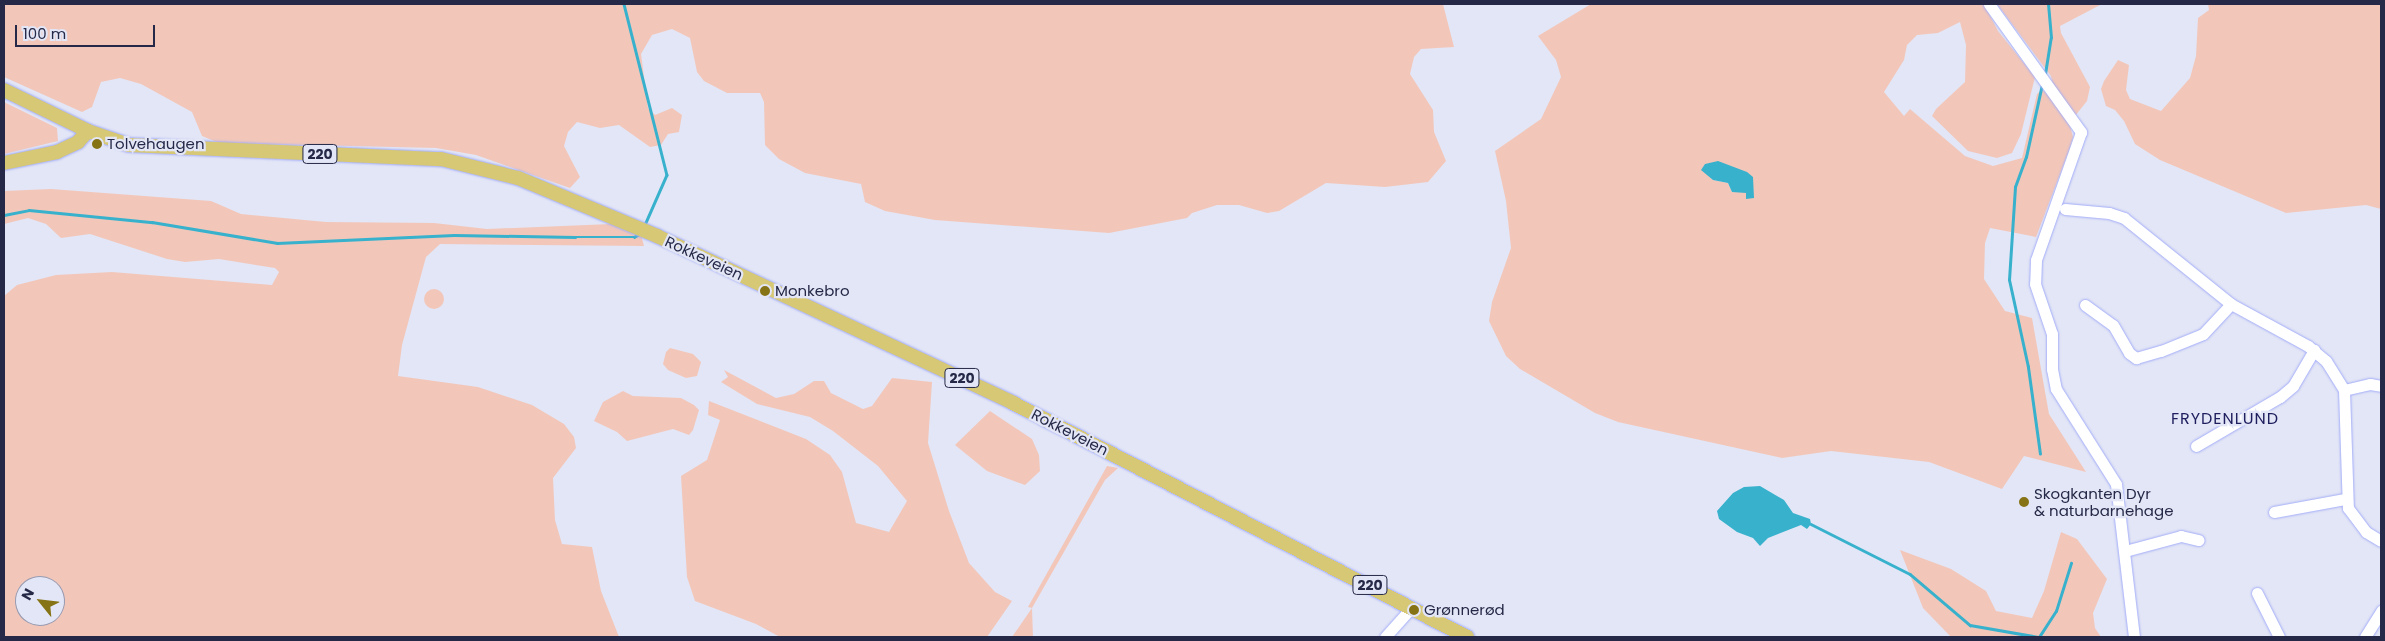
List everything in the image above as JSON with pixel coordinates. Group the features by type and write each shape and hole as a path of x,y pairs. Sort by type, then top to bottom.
{"main road":[{"name":"Rokkeveien","path":"4,90 88,131 140,147 450,160 518,178 642,229 1013,403 1467,637"},
{"path":"4,163 57,152 78,142 88,131"}],"street":[{"path":"1989,4 2081,132 2059,209 2035,273 2035,284 2052,334 2052,369 2064,404 2116,484 2126,551 2134,637"},
{"path":"2059,209 2109,212 2124,218 2231,304 2314,350 2326,361 2344,390 2345,499 2356,521 2381,542"},
{"path":"2085,305 2113,325 2129,353 2136,358 2161,351 2203,334 2231,304"},
{"path":"2196,446 2280,397 2293,386 2314,350"},
{"path":"2344,390 2370,384 2381,386"},
{"path":"2274,512 2345,499"},
{"path":"2126,551 2181,536 2199,540"},
{"path":"2256,593 2279,637"},
{"path":"1385,637 1412,607"},
{"path":"2365,637 2381,611"}],"shaded area":[{"path":"4,4 1443,4 1454,47 1421,49 1414,57 1410,74 1433,110 1434,132 1446,161 1428,182 1385,187 1326,183 1279,211 1267,213 1239,205 1217,205 1192,213 1187,218 1109,233 935,220 885,211 865,202 861,184 805,173 779,159 765,145 764,102 760,93 727,93 704,81 697,72 690,38 672,29 652,35 641,54 648,108 655,115 672,108 682,115 679,132 668,134 661,145 650,147 619,125 600,128 577,122 568,132 564,146 580,177 570,188 476,155 436,148 219,143 202,136 192,112 141,84 120,78 101,82 92,107 82,112 4,77"},
{"path":"1591,4 1984,4 1998,31 2035,77 2021,134 2012,153 1997,158 1968,151 1932,116 1936,109 1965,82 1966,45 1960,22 1938,33 1917,35 1907,45 1904,60 1884,92 1904,116 1910,109 1965,156 1993,166 2022,158 2037,94 2042,90 2046,92 2069,122 2073,137 2070,148 2036,237 1990,228 1985,243 1984,279 2005,311 2032,318 2049,414 2086,472 2024,456 2002,489 1929,462 1831,451 1782,458 1618,422 1595,413 1520,369 1506,356 1489,321 1492,302 1511,248 1506,201 1495,151 1541,119 1561,77 1556,60 1538,36","holes":["1702,169 1754,188 1732,192 1728,183 1713,180"]},
{"path":"1997,4 2102,4 2060,26 2061,33 2090,87 2087,101 2075,116 2053,85 2051,76"},
{"path":"2208,4 2381,4 2381,209 2366,205 2286,213 2160,160 2135,144 2124,121 2115,110 2106,106 2101,89 2104,81 2118,60 2129,65 2126,90 2130,99 2161,111 2190,78 2196,56 2198,18 2209,10"},
{"path":"4,102 57,128 58,141 4,154"},
{"path":"51,189 211,201 241,214 326,222 434,223 487,229 611,224 641,235 644,246 440,244 426,257 402,345 398,376 478,387 532,405 564,424 574,437 576,448 553,478 555,520 562,544 592,547 601,591 619,637 4,637 4,296 17,285 56,275 112,272 272,285 279,272 275,268 219,259 185,262 167,259 90,234 61,238 46,224 28,218 4,224 4,191"},
{"path":"434,289 441,292 444,299 441,306 434,309 427,306 424,299 427,292"},
{"path":"670,348 693,354 701,362 697,376 686,378 668,370 663,364 666,352"},
{"path":"724,370 776,398 794,394 814,381 824,381 831,393 863,409 872,406 892,378 932,382 928,443 949,511 969,563 995,592 1012,601 987,637 780,637 756,624 695,601 687,577 681,476 707,460 720,420 708,415 709,401 806,439 830,455 842,472 856,523 889,532 907,501 878,466 833,431 810,417 757,404 721,382 728,377"},
{"path":"623,391 633,396 681,398 694,405 699,410 693,430 689,435 673,429 627,441 617,432 594,421 603,402"},
{"path":"990,411 1032,439 1039,455 1040,471 1025,485 987,471 955,445"},
{"path":"1107,466 1118,468 1105,480 1032,608 1028,607"},
{"path":"2061,532 2077,539 2107,579 2093,613 2095,628 2101,637 1951,637 1923,608 1900,550 1951,569 1986,591 1996,611 2032,618 2044,591"},
{"path":"1032,608 1033,637 1012,637"}],"water":[{"path":"1718,161 1747,172 1753,177 1754,198 1746,199 1746,193 1732,192 1728,183 1713,180 1701,170 1705,164"},
{"path":"1760,486 1784,500 1793,513 1810,519 1811,524 1807,529 1801,525 1768,538 1760,546 1753,538 1737,532 1719,519 1717,511 1733,493 1744,487"}],"waterway":[{"path":"624,4 667,175 645,225"},
{"path":"2045,74 2051,38 2048,4"},
{"path":"2040,454 2028,367 2009,280 2015,187 2026,157 2042,84"},
{"path":"4,215 29,210 152,222 277,243 454,235 634,237 639,234"},
{"path":"1811,524 1910,574 1970,625 2039,637"},
{"path":"2039,637 2056,611 2071,563"}],"place":[{"name":"Tolvehaugen","path":"97,144"},
{"name":"Monkebro","path":"765,291"},
{"name":"Skogkanten Dyr & naturbarnehage","path":"2024,502"},
{"name":"Grønnerød","path":"1414,610"}],"district":[{"name":"FRYDENLUND","path":"2225,419"}]}
